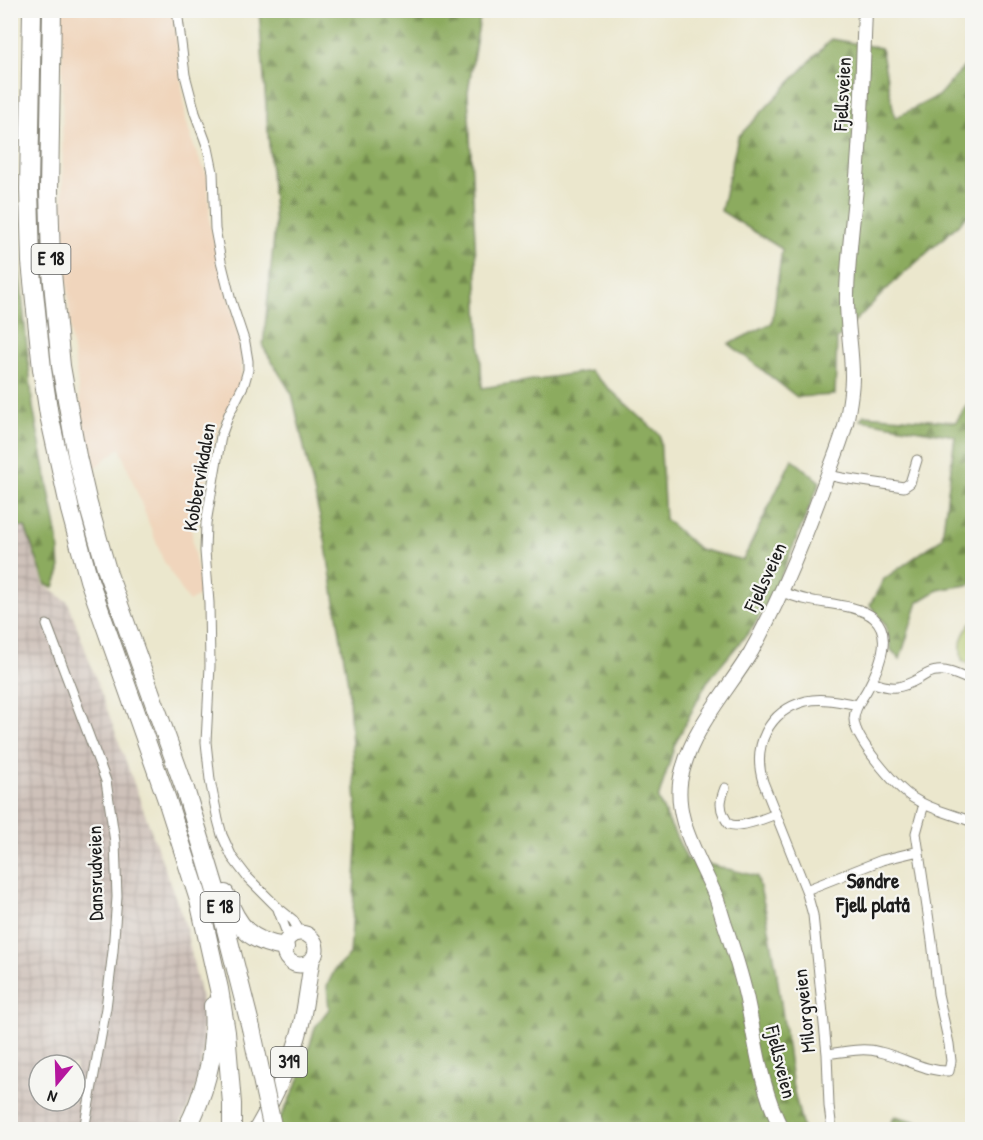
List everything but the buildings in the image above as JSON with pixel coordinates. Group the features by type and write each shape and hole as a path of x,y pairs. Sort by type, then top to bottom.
{"highway":[{"name":"E 18","path":"32,10 29,189 31,262 49,416 70,510 89,580 167,800 199,900 226,1032 230,1066 232,1130"},
{"name":"E 18","path":"52,10 49,190 51,262 55,321 77,456 108,574 185,789 218,898 251,1028 273,1130"},
{"name":"E 18","path":"185,789 209,842 222,886 238,920 250,935 264,943 292,940"},
{"name":"E 18","path":"186,1130 206,1080 213,1040 212,998 199,900"}],"main road":[{"name":"Fjellsveien","path":"782,1130 768,1101 763,1083 748,1003 735,954 717,899 684,825 680,787 682,771 698,731 741,668 782,592 828,475 845,424 852,376 847,294 858,166 865,10"},
{"name":"319","path":"256,1130 273,1098 293,1051 304,1013 306,990 316,953 315,944 310,937 292,940 287,958 296,965 306,990"},
{"path":"296,965 304,965 312,961"}],"street":[{"name":"Kobbervikdalen","path":"177,10 185,75 195,113 208,148 213,172 215,229 220,261 245,343 248,361 244,384 221,436 206,523 205,551 210,647 207,759 213,801 222,835 232,857 248,878 293,920 292,940"},
{"path":"828,475 904,487 910,483 917,460"},
{"path":"782,592 807,600 857,609 873,617 882,629 883,647 877,669 855,713 857,733 870,753 913,798 972,822"},
{"name":"Dansrudveien","path":"47,625 106,781 116,842 117,897 113,951 106,1008 84,1130"},
{"path":"871,682 891,688 900,688 936,671 956,674 972,681"},
{"name":"Milorgveien","path":"832,1130 813,915 806,890 763,782 759,758 762,741 782,712 805,701 821,700 858,705"},
{"path":"724,788 720,807 730,824 756,821 776,814"},
{"path":"827,1054 864,1050 880,1052 940,1072 949,1071 951,1061 949,1044 938,994 916,833 924,804"},
{"path":"806,890 882,860 919,851"}],"shaded area":[{"path":"62,11 173,11 186,120 195,150 208,177 210,223 239,336 242,365 241,382 218,428 202,497 191,527 203,593 189,602 163,560 120,448 90,471 71,338 63,221"},
{"path":"25,526 44,585 68,602 185,924 202,1003 204,1051 194,1095 178,1129 11,1130 10,527"}],"green space":[{"path":"259,11 481,11 468,92 482,388 590,371 660,435 665,519 699,549 743,560 792,459 820,482 777,585 753,627 707,682 675,744 658,799 687,859 757,876 776,968 793,1088 802,1129 272,1129 283,1113 302,1073 315,1027 329,1009 327,986 335,969 350,955 358,833 348,684 325,540 292,394 263,347 275,227"},
{"path":"831,39 881,48 895,118 938,96 972,58 972,215 969,215 889,287 837,339 835,395 797,397 729,344 772,323 782,249 721,211 738,137"},
{"path":"11,208 14,216 33,407 58,538 60,571 54,587 46,585 25,527 11,527"},
{"path":"972,397 972,584 938,590 918,602 900,659 891,650 886,626 870,605 884,579 942,538 955,436 860,420 864,415 956,422"},
{"path":"972,622 972,666 962,660 961,649 963,635"},
{"path":"895,1116 933,1126 932,1129 887,1129"}],"district":[{"name":"Søndre Fjell platå","path":"873,893"}]}
